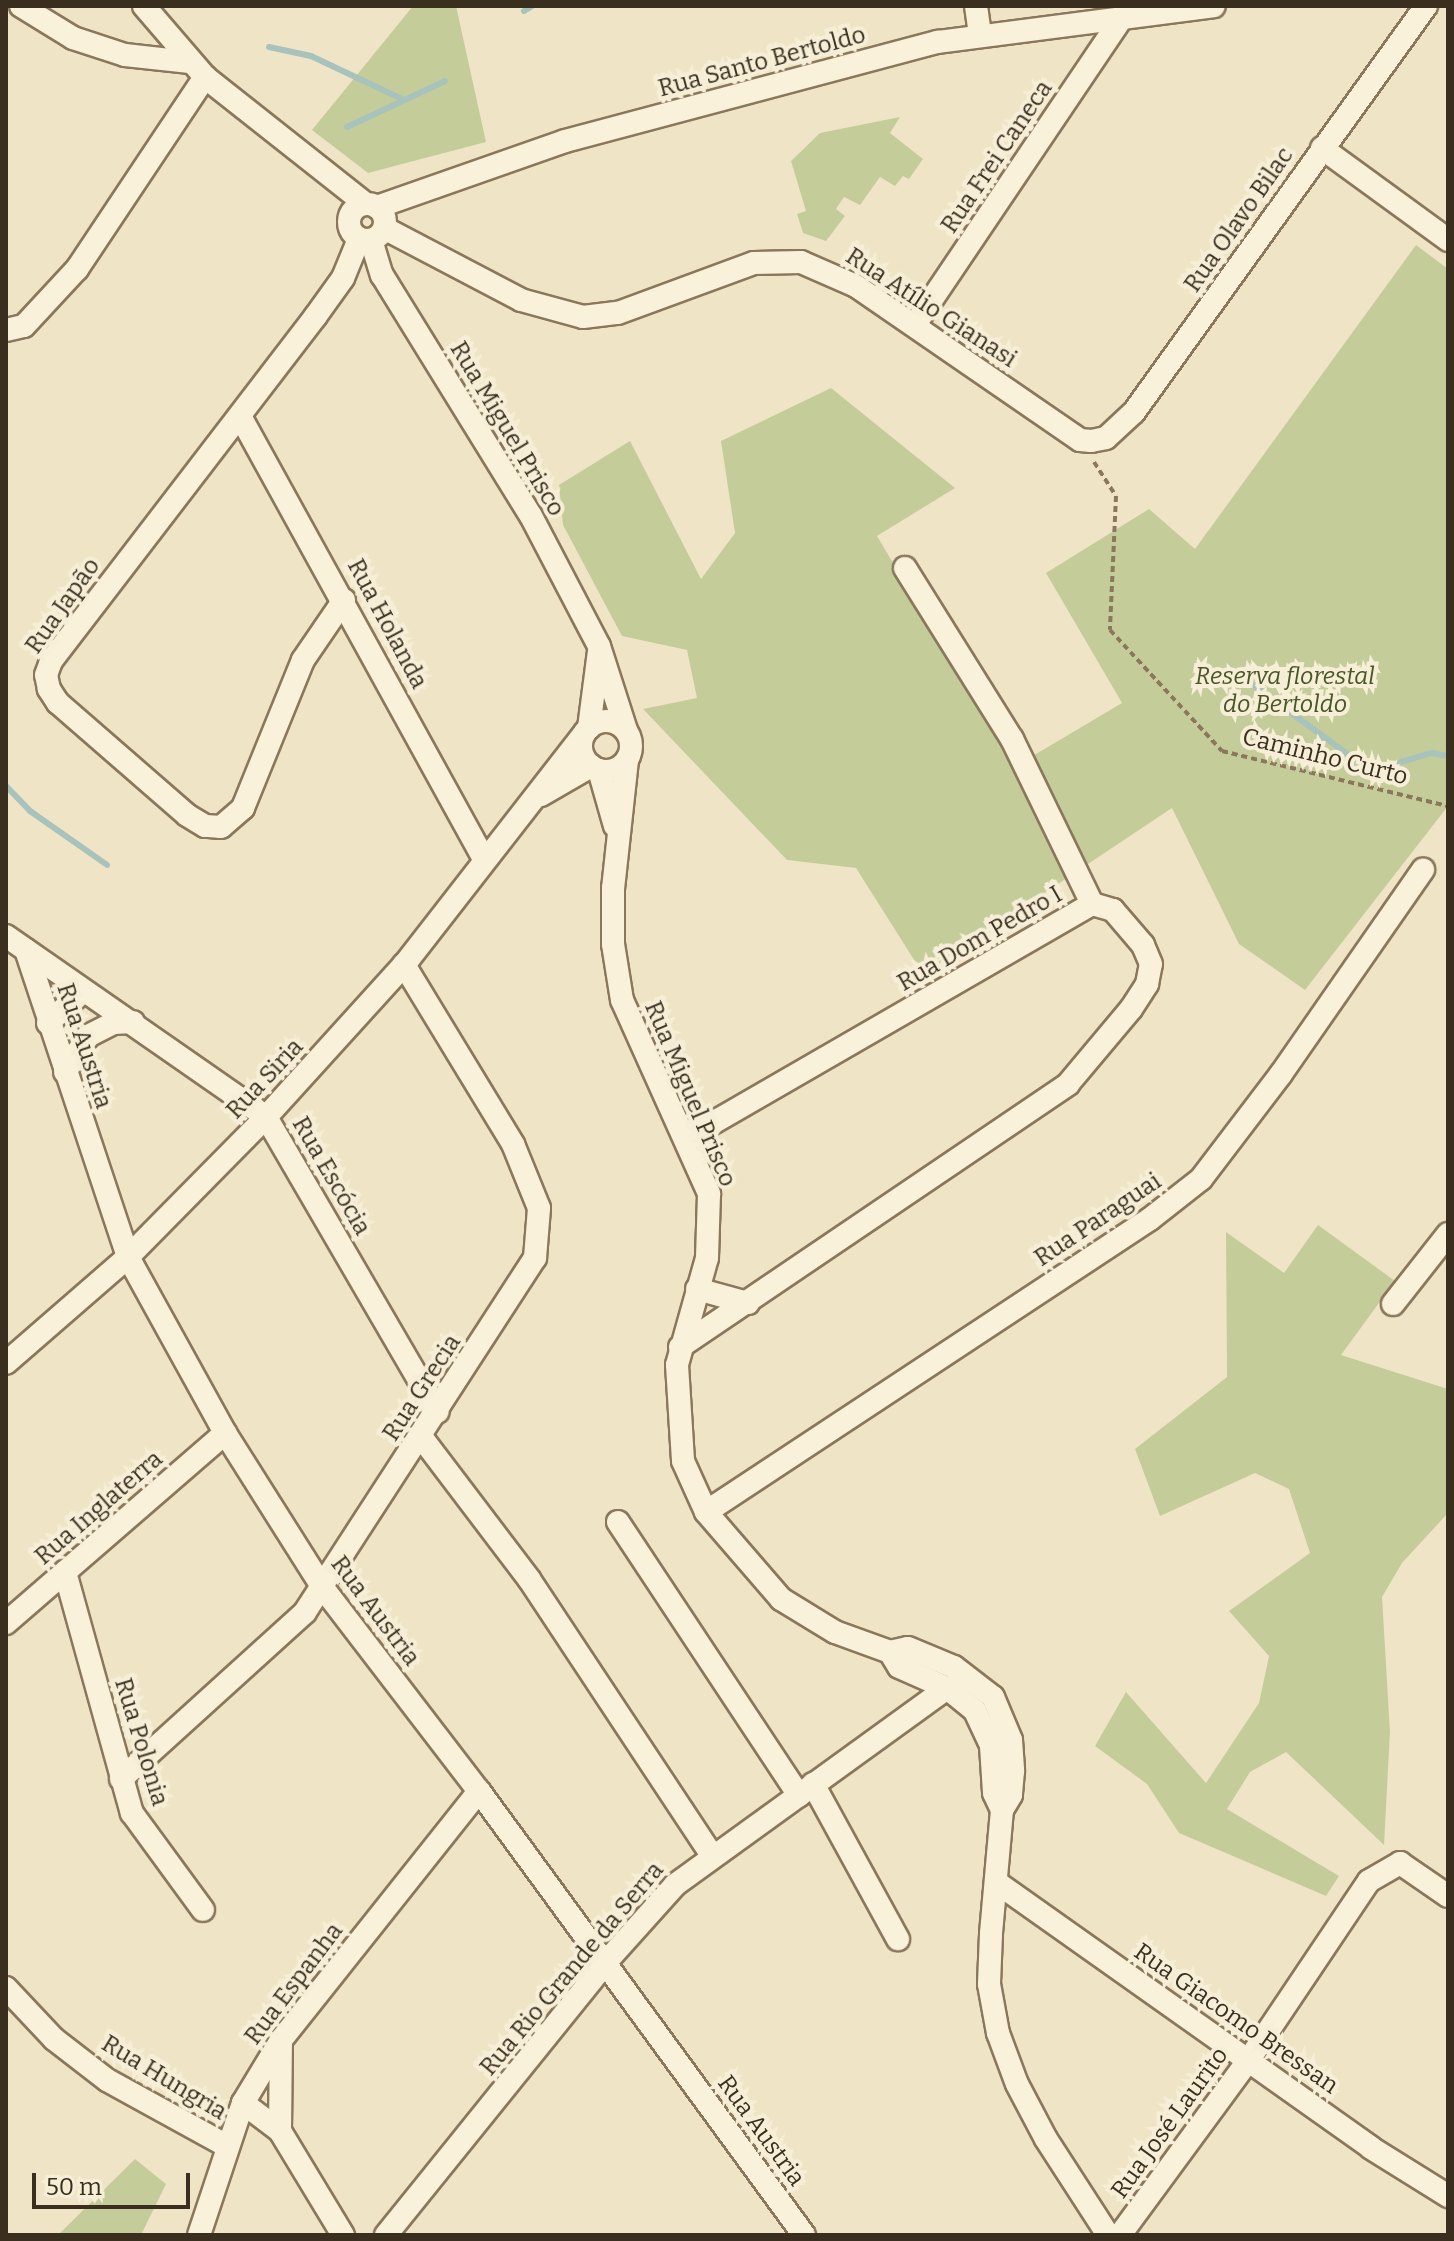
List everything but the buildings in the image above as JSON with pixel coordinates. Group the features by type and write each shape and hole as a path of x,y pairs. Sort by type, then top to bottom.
{"street":[{"path":"6,330 24,326 77,269 197,70 125,55 73,38 21,6"},
{"name":"Rua Miguel Prisco","path":"144,6 197,70 316,169 370,223 382,275 516,491 599,646 632,744 627,760 618,834 613,944 622,1000 709,1194 711,1224 680,1347 677,1395 683,1461 706,1512 781,1599 835,1632 890,1652 908,1648 933,1657 973,1678 993,1697 1011,1740 1011,1795 1002,1810 989,1984 998,2033 1017,2084 1046,2139 1108,2235"},
{"path":"976,6 980,35"},
{"name":"Rua Santo Bertoldo","path":"370,223 427,192 565,141 980,35 1214,6"},
{"name":"Rua Olavo Bilac","path":"1080,440 1106,438 1134,412 1426,6"},
{"name":"Rua Frei Caneca","path":"916,323 1121,19"},
{"path":"1322,148 1448,240"},
{"name":"Rua Atílio Gianasi","path":"370,223 556,314 618,313 777,259 826,270 916,323 1080,440"},
{"name":"Rua Japão","path":"344,600 303,660 243,808 221,827 205,826 142,778 58,703 49,689 46,675 51,661 343,278 370,223"},
{"name":"Rua Holanda","path":"240,416 484,859"},
{"path":"905,568 1012,739 1092,904"},
{"name":"Rua Miguel Prisco","path":"599,646 582,752 595,768 618,834"},
{"path":"586,731 604,720 626,730"},
{"name":"Rua Siria","path":"6,1363 128,1257 266,1117 404,965 586,731"},
{"path":"595,768 615,770 627,760"},
{"name":"Rua Siria","path":"530,801 595,768"},
{"name":"Rua Paraguai","path":"706,1512 1150,1219 1201,1179 1281,1074 1423,870"},
{"name":"Rua Dom Pedro I","path":"680,1347 748,1303 1089,1064 1147,984 1151,964 1143,945 1113,910 1092,904 686,1138"},
{"name":"Rua Escócia","path":"6,936 266,1117 438,1412"},
{"name":"Rua Austria","path":"26,950 128,1257 225,1433 323,1588 479,1791 804,2235"},
{"name":"Rua Grecia","path":"121,1779 280,1637 323,1588 535,1258 539,1208 513,1144 404,965"},
{"path":"48,1023 83,991"},
{"path":"65,1072 88,1036 113,1023 133,1022"},
{"path":"1393,1304 1448,1234"},
{"path":"697,1289 748,1303"},
{"name":"Rua Inglaterra","path":"6,1623 225,1433"},
{"path":"422,1438 529,1579 711,1854"},
{"path":"618,1522 806,1790 898,1939"},
{"name":"Rua Polonia","path":"65,1572 132,1813 203,1910"},
{"name":"Rua Miguel Prisco","path":"890,1652 899,1667 947,1688 968,1704 985,1728 994,1793 1002,1810"},
{"name":"Rua Rio Grande da Serra","path":"386,2235 606,1962 675,1885 711,1854 947,1688"},
{"name":"Rua Espanha","path":"199,2235 243,2103 281,2040 479,1791"},
{"name":"Rua José Laurito","path":"1120,2235 1250,2058 1369,1881 1400,1863 1448,1896"},
{"name":"Rua Giacomo Bressan","path":"996,1882 1250,2058 1371,2148 1448,2196"},
{"name":"Rua Hungria","path":"6,1988 54,2039 107,2080 227,2146"},
{"path":"280,2131 281,2040"},
{"path":"243,2103 280,2131 343,2235"}],"path":[{"name":"Caminho Curto","path":"1080,440 1116,496 1110,630 1222,751 1448,806"}],"green space":[{"path":"413,6 456,6 486,142 368,173 312,130"},
{"path":"900,117 890,133 923,159 909,179 903,176 895,186 880,177 860,205 844,197 836,209 845,216 826,241 803,233 797,214 806,211 791,161 820,133"},
{"name":"Reserva florestal do Bertoldo","path":"1416,245 1448,269 1448,806 1305,990 1239,944 1172,808 923,974 856,868 787,860 643,709 697,698 687,650 622,636 563,525 559,485 630,441 701,579 735,533 721,441 831,388 955,488 877,536 1014,767 1122,703 1046,573 1149,509 1195,549"},
{"path":"1318,1225 1395,1281 1341,1355 1448,1389 1448,1513 1402,1563 1382,1597 1390,1732 1384,1845 1286,1752 1250,1772 1227,1809 1339,1876 1326,1896 1179,1833 1147,1784 1095,1746 1126,1692 1206,1783 1259,1703 1269,1656 1229,1611 1310,1553 1289,1489 1255,1473 1160,1516 1135,1449 1227,1377 1226,1232 1284,1273"},
{"path":"135,2159 166,2184 141,2235 58,2235"}],"waterway":[{"path":"524,11 532,6"},
{"path":"269,47 311,56 404,100"},
{"path":"347,127 445,81"},
{"path":"1231,669 1371,771 1431,753 1448,756"},
{"path":"6,786 30,811 107,865"}]}
